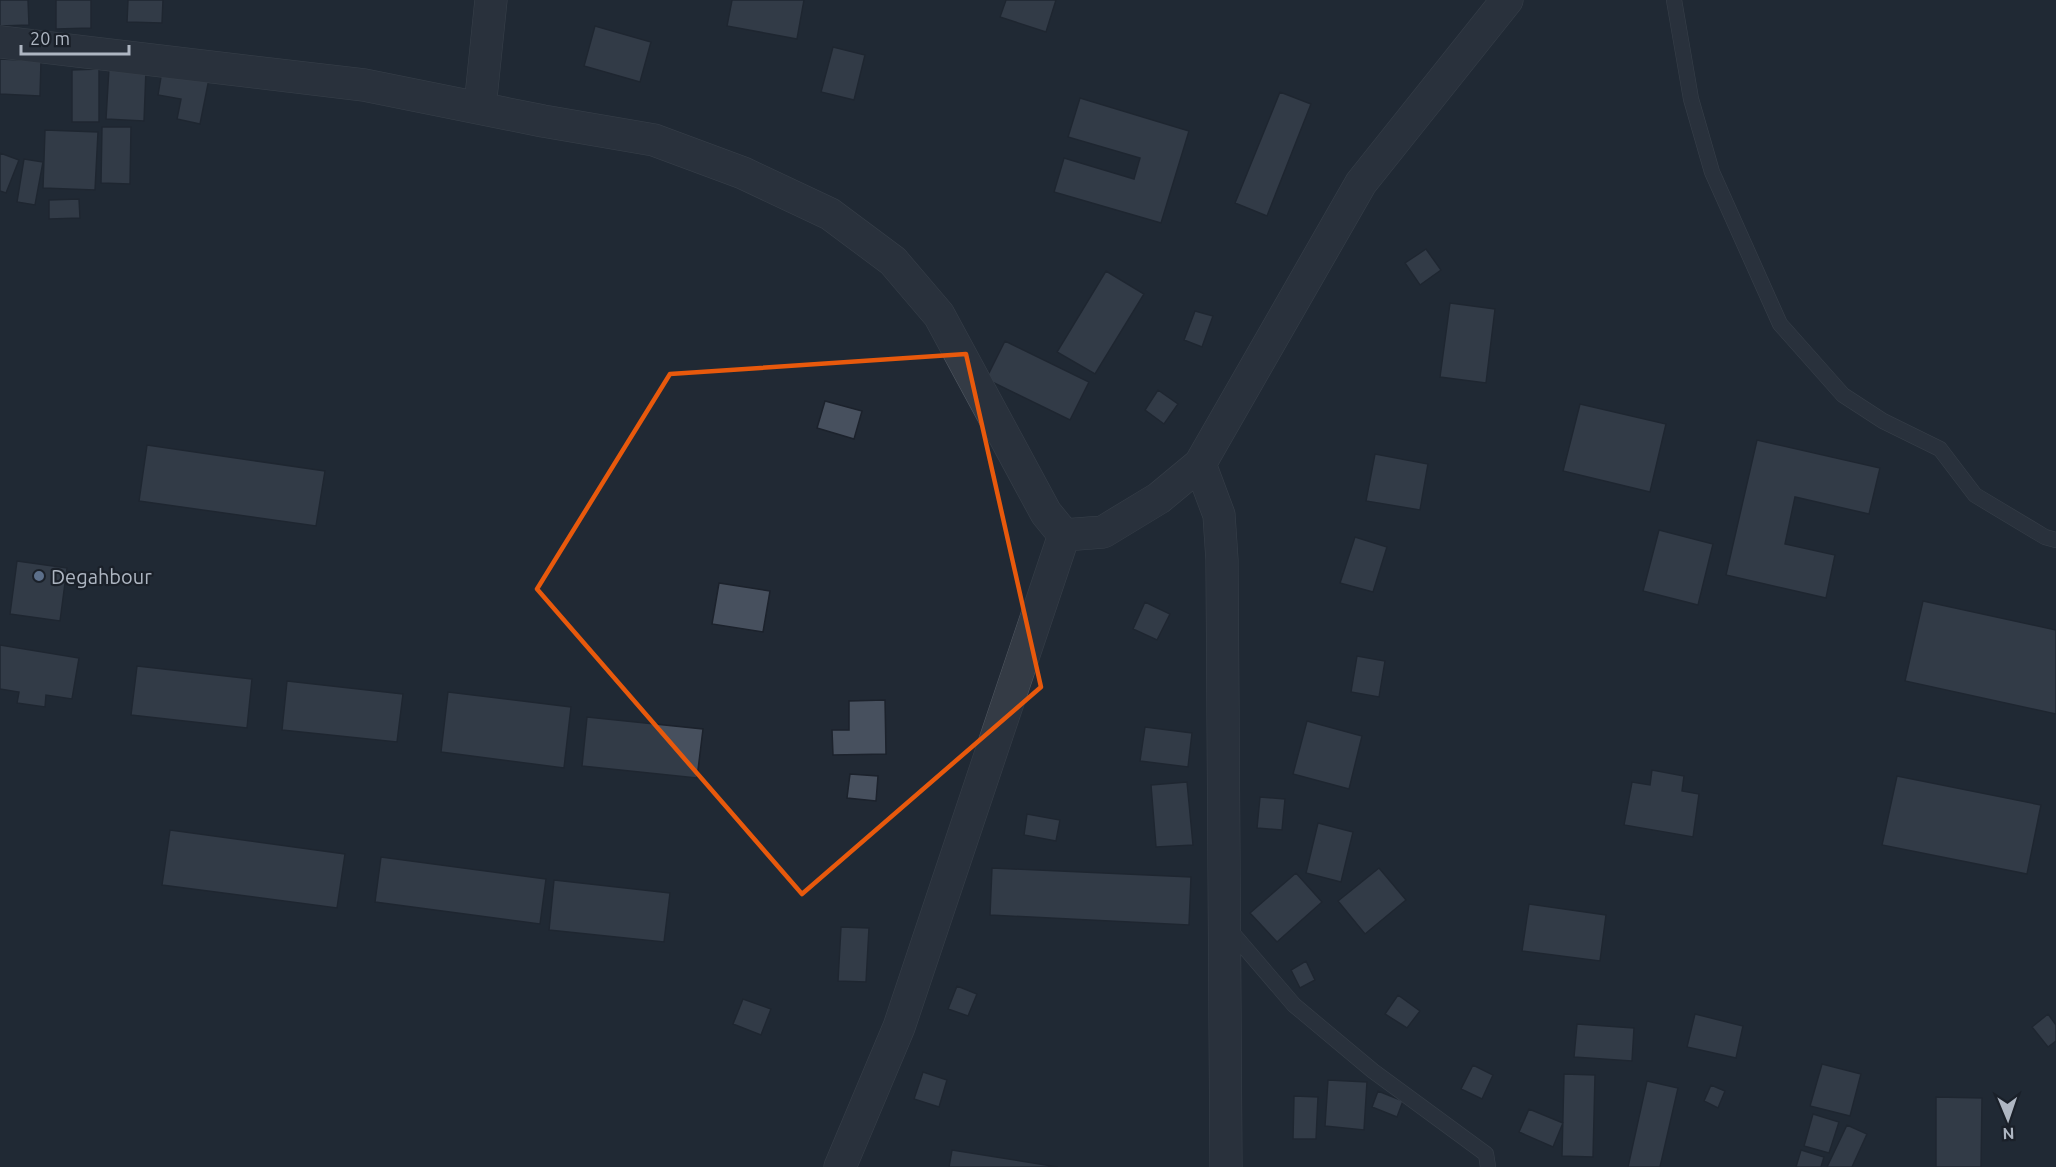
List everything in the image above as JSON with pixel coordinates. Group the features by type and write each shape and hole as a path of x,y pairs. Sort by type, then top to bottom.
{"street":[{"path":"480,107 491,0"},
{"path":"1064,535 1103,532 1159,498 1200,464 1361,183 1507,0"},
{"path":"0,42 364,85 654,140 743,172 830,214 893,261 939,315 1046,513 1064,535"},
{"path":"1200,464 1219,515 1222,560 1226,1167"},
{"path":"840,1167 899,1027 1064,535"}],"lane":[{"path":"1674,0 1691,99 1712,172 1780,324 1843,395 1882,421 1940,449 1975,495 2044,537 2056,540"},
{"path":"1224,923 1294,1005 1373,1071 1486,1154 1488,1167"}],"highlighted area":[{"path":"966,354 1041,687 802,894 537,589 670,374"}],"building":[{"path":"0,0 28,0 29,25 0,26"},
{"path":"56,0 91,0 91,28 56,29"},
{"path":"128,0 163,0 162,23 127,22"},
{"path":"732,0 804,0 797,39 727,26"},
{"path":"1006,0 1056,0 1046,32 1000,17"},
{"path":"595,26 651,42 640,82 584,66"},
{"path":"833,47 865,55 854,100 821,92"},
{"path":"0,59 41,61 40,96 0,94"},
{"path":"163,65 210,74 200,124 177,119 181,99 158,95"},
{"path":"109,68 146,70 144,121 106,119"},
{"path":"99,69 99,122 72,122 72,70"},
{"path":"1280,92 1311,104 1267,216 1235,203"},
{"path":"1080,98 1189,131 1161,223 1054,192 1064,158 1134,179 1140,158 1068,137"},
{"path":"102,127 131,127 130,184 101,183"},
{"path":"45,130 98,132 95,190 43,188"},
{"path":"0,153 19,160 6,193 0,191"},
{"path":"24,159 43,162 35,205 17,202"},
{"path":"79,199 80,218 49,219 49,200"},
{"path":"1426,249 1441,270 1420,285 1405,263"},
{"path":"1106,271 1144,294 1095,374 1057,352"},
{"path":"1450,303 1495,309 1486,383 1440,377"},
{"path":"1195,311 1213,316 1202,347 1184,340"},
{"path":"1005,341 1089,382 1070,420 986,379"},
{"path":"1158,390 1178,404 1164,424 1145,410"},
{"path":"825,401 862,411 854,439 817,428"},
{"path":"1580,404 1666,424 1650,492 1563,471"},
{"path":"1757,440 1880,468 1869,514 1795,497 1785,544 1835,555 1826,598 1726,575"},
{"path":"147,445 325,471 316,526 139,501"},
{"path":"1375,454 1428,464 1420,510 1366,501"},
{"path":"1659,530 1713,544 1698,605 1643,591"},
{"path":"1355,537 1387,547 1373,592 1340,583"},
{"path":"17,561 67,568 60,621 10,614"},
{"path":"719,583 770,591 763,632 712,624"},
{"path":"1923,601 2056,630 2056,714 1905,681"},
{"path":"1145,602 1170,614 1157,640 1133,629"},
{"path":"0,645 79,658 72,699 46,695 45,707 17,703 19,692 0,689"},
{"path":"1357,656 1385,661 1379,697 1351,692"},
{"path":"137,666 252,679 247,728 131,715"},
{"path":"287,681 403,694 397,742 282,730"},
{"path":"448,692 571,707 564,768 441,752"},
{"path":"885,700 886,754 833,755 832,730 849,730 849,701"},
{"path":"587,717 703,729 697,778 582,766"},
{"path":"1307,721 1362,736 1349,789 1293,774"},
{"path":"1145,727 1192,733 1188,767 1140,761"},
{"path":"1652,770 1684,776 1682,791 1699,794 1693,837 1624,825 1632,782 1650,785"},
{"path":"850,774 878,776 876,801 847,798"},
{"path":"1897,776 2041,805 2027,874 1882,845"},
{"path":"1187,782 1193,845 1156,847 1151,785"},
{"path":"1260,797 1285,799 1282,830 1257,828"},
{"path":"1027,814 1060,820 1056,841 1024,835"},
{"path":"1318,823 1353,832 1341,882 1306,873"},
{"path":"170,830 345,854 337,908 162,885"},
{"path":"381,857 546,879 540,924 375,902"},
{"path":"992,868 1191,877 1189,925 990,915"},
{"path":"1379,868 1406,900 1365,934 1338,901"},
{"path":"1296,873 1322,902 1277,942 1250,913"},
{"path":"554,880 670,893 664,942 549,930"},
{"path":"1529,904 1606,915 1600,961 1522,951"},
{"path":"841,927 869,928 866,982 838,981"},
{"path":"1306,961 1315,980 1300,988 1291,970"},
{"path":"957,986 977,994 968,1016 948,1009"},
{"path":"1398,995 1420,1011 1407,1028 1385,1014"},
{"path":"743,999 771,1009 761,1035 733,1024"},
{"path":"1695,1014 1743,1026 1736,1058 1687,1047"},
{"path":"2048,1014 2056,1025 2056,1041 2048,1047 2032,1027"},
{"path":"1577,1024 1634,1028 1632,1061 1574,1057"},
{"path":"1822,1064 1861,1074 1850,1116 1810,1106"},
{"path":"1473,1065 1493,1075 1482,1099 1461,1089"},
{"path":"923,1072 947,1080 939,1107 914,1099"},
{"path":"1564,1074 1595,1075 1593,1157 1562,1156"},
{"path":"1328,1080 1367,1082 1364,1130 1325,1126"},
{"path":"1647,1081 1678,1088 1660,1167 1628,1167"},
{"path":"1711,1085 1725,1091 1718,1108 1704,1101"},
{"path":"1378,1091 1403,1101 1397,1117 1372,1107"},
{"path":"1294,1096 1318,1097 1316,1139 1293,1139"},
{"path":"1936,1097 1982,1098 1981,1167 1936,1167"},
{"path":"1529,1109 1563,1123 1553,1147 1519,1132"},
{"path":"1813,1114 1839,1122 1829,1153 1804,1146"},
{"path":"1847,1125 1867,1134 1852,1167 1827,1167"},
{"path":"952,1150 1058,1167 949,1167"},
{"path":"1801,1150 1824,1157 1821,1167 1796,1167"}],"place":[{"name":"Degahbour","path":"39,576"}]}
